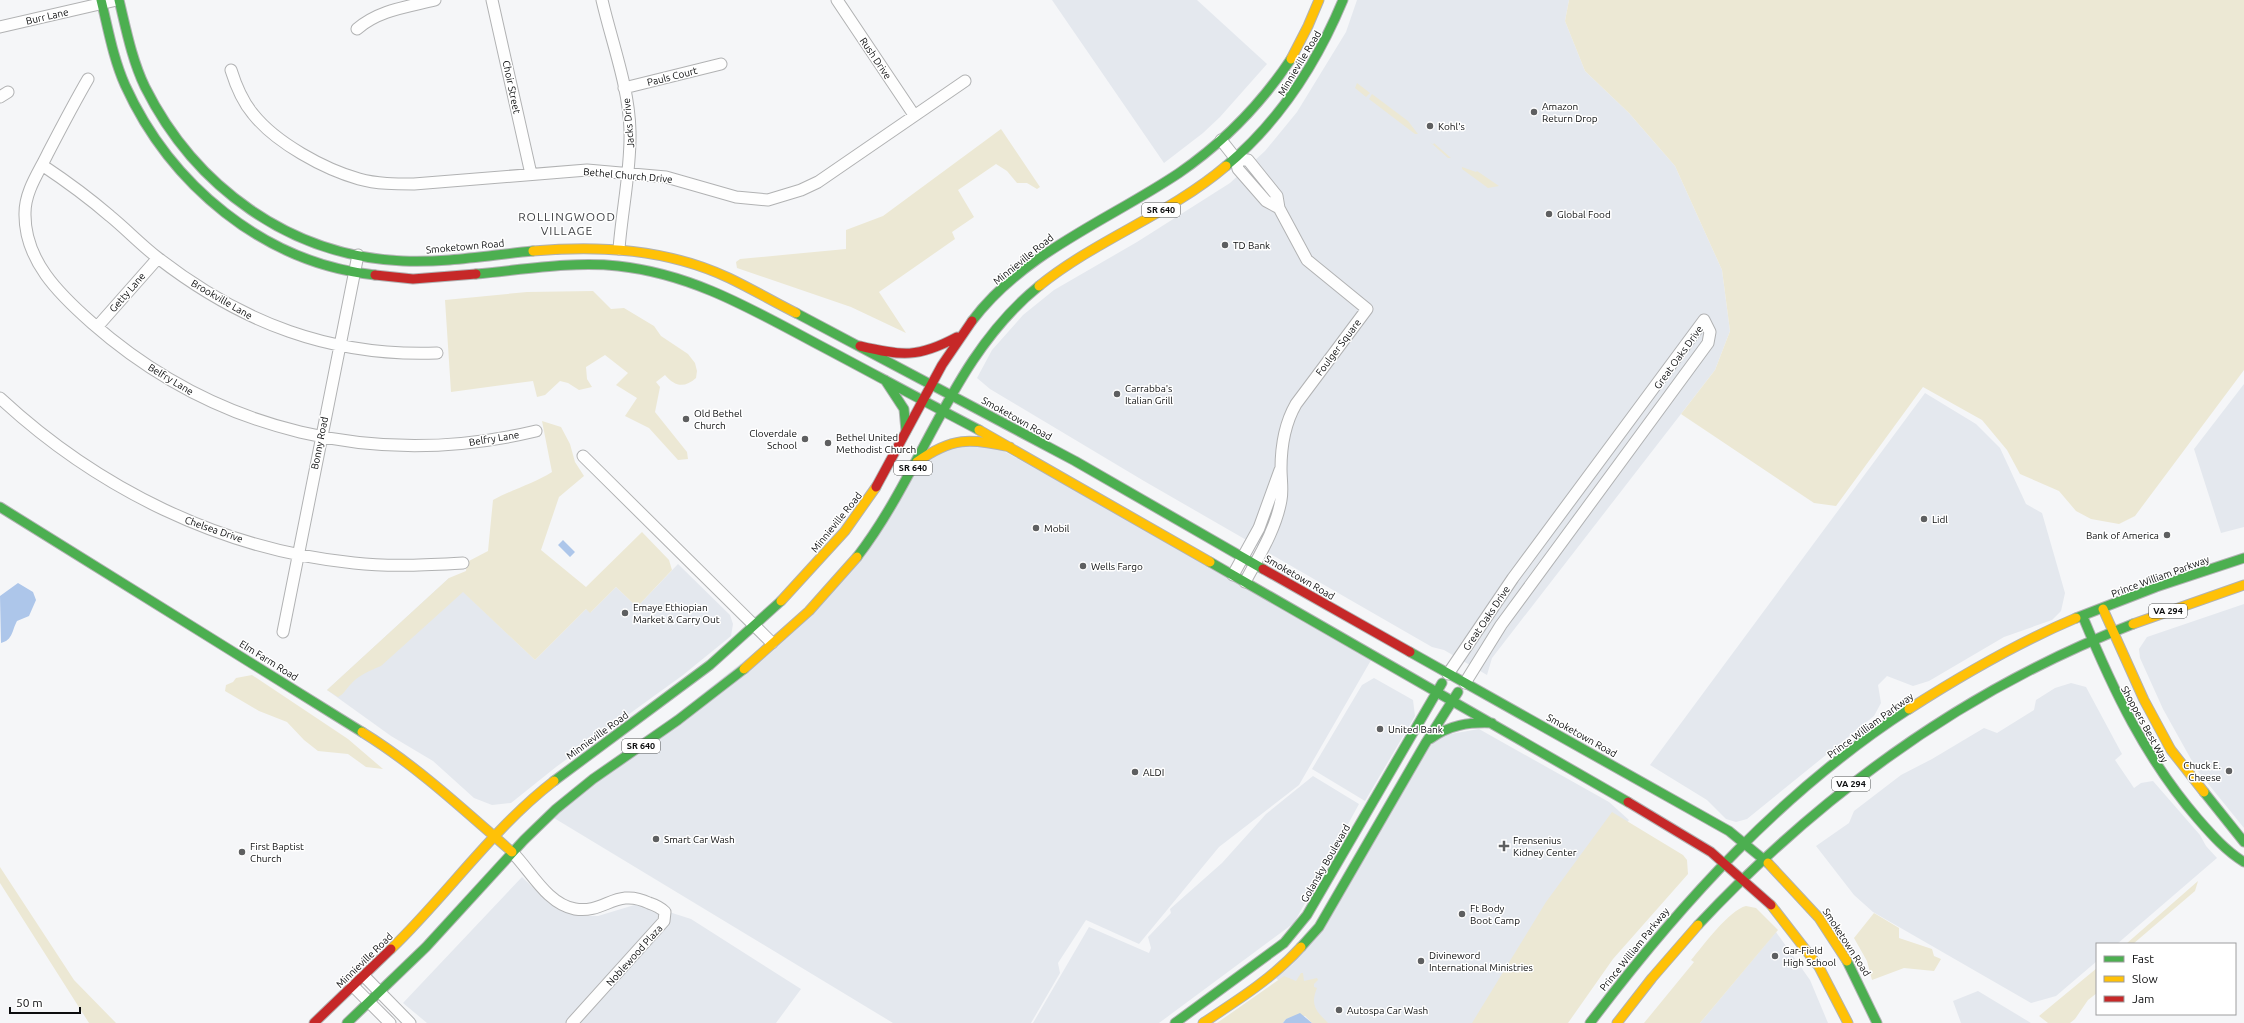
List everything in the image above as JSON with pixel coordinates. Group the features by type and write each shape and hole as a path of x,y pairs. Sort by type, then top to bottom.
{"main road":[{"name":"Smoketown Road","path":"118,0 132,51 146,88 173,136 203,172 226,193 261,218 310,241 358,255 384,260 424,260 571,248 619,249 666,255 702,266 729,278 950,394 1243,557 1448,674 1648,784 1729,831 1763,859 1805,901 1832,935 1850,965 1877,1023"},
{"name":"Minnieville Road","path":"314,1023 364,976 443,896 518,812 563,773 690,682 755,627 804,577 856,517 868,500 931,384 960,335 997,293 1042,255 1069,237 1178,173 1242,122 1276,81 1299,44 1319,0"},
{"name":"Minnieville Road","path":"347,1023 451,922 512,852 548,815 575,793 703,700 772,643 827,593 863,551 904,485 950,394 987,337 1007,315 1051,276 1105,242 1193,191 1236,158 1262,133 1293,97 1327,40 1343,0"},
{"path":"101,2 116,60 135,107 164,153 192,186 213,206 261,238 298,256 354,272 387,278 413,279 584,265 641,269 692,282 724,295 1010,447 1635,805 1726,862 1744,877 1783,918 1802,942 1834,992 1848,1023"},
{"path":"860,346 894,354 913,356 936,349 960,335"},
{"path":"885,380 904,405 907,420 906,431"},
{"path":"914,465 932,451 953,441 974,439 1010,447"},
{"name":"Elm Farm Road","path":"0,507 374,738 437,786 512,852"},
{"name":"Prince William Parkway","path":"1590,1023 1667,924 1726,862 1816,780 1906,711 1955,680 2004,653 2083,617 2170,582 2244,558"},
{"name":"VA 294","path":"1617,1023 1661,967 1696,926 1744,877 1821,807 1901,747 1953,713 2040,665 2112,631 2244,585"},
{"name":"Shoppers Best Way","path":"2103,609 2144,700 2171,750 2244,842"},
{"name":"Shoppers Best Way","path":"2083,617 2125,714 2152,762 2195,816 2235,857 2244,862"},
{"name":"Golansky Boulevard","path":"1174,1023 1260,962 1289,937 1307,915 1324,889 1448,674"},
{"path":"1203,1023 1264,982 1302,949 1319,927 1338,897 1425,744 1452,700 1465,683"},
{"path":"1425,744 1438,733 1453,726 1468,723 1494,724"},
{"path":"1289,937 1302,949"}],"street":[{"name":"Burr Lane","path":"0,27 101,2 118,0"},
{"path":"357,29 375,17 387,12 435,0"},
{"name":"Choir Street","path":"492,0 531,174"},
{"name":"Jacks Drive","path":"602,0 624,88 630,129 628,174 619,249"},
{"name":"Rush Drive","path":"837,0 914,115"},
{"name":"Pauls Court","path":"624,88 721,64"},
{"name":"Bethel Church Drive","path":"231,70 243,100 265,128 314,160 359,179 394,184 414,184 586,170 666,177 736,197 768,200 801,190 818,182 965,81"},
{"name":"Belfry Lane","path":"88,79 42,165 27,199 26,224 29,240 38,262 54,287 97,327 160,374 194,393 273,425 321,437 372,445 438,446 480,442 536,431"},
{"name":"Foulger Square","path":"1221,140 1236,158 1248,160 1270,186 1277,196 1279,208 1307,260 1367,309 1296,404 1286,426 1281,468 1282,488 1280,506 1272,530 1245,582"},
{"name":"Brookville Lane","path":"42,165 86,196 158,258 212,296 238,310 291,333 339,346 389,353 437,353"},
{"name":"Bonny Road","path":"283,632 358,255"},
{"name":"Getty Lane","path":"97,327 158,258"},
{"name":"Great Oaks Drive","path":"1448,674 1513,578 1704,320 1710,332 1708,343 1501,625 1465,683"},
{"name":"Chelsea Drive","path":"0,398 49,440 96,473 144,501 210,528 298,554 355,563 422,565 463,563"},
{"path":"583,456 772,643"},
{"name":"Foulger Square","path":"1233,575 1259,528 1281,468"},
{"name":"Noblewood Plaza","path":"512,852 554,899 574,909 596,907 616,899 632,897 661,908 664,912 664,921 572,1023"},
{"path":"364,976 410,1023"},
{"path":"353,986 390,1023"}],"shaded area":[{"path":"1052,0 1197,0 1267,64 1220,117 1203,133 1164,163"},
{"path":"1357,0 1569,0 1565,21 1585,71 1629,113 1675,166 1722,270 1730,331 1715,370 1492,658 1487,675 1444,650 1432,647 1144,481 990,389 977,378 992,350 1023,315 1054,290 1137,242 1230,183 1265,151 1297,112 1346,32"},
{"path":"1569,0 2244,0 2244,370 2135,516 2119,524 2091,519 2076,511 2059,491 2020,474 2007,450 1982,420 1923,387 1836,506 1814,503 1681,414 1715,370 1730,331 1722,270 1675,166 1629,113 1585,71 1565,21"},
{"path":"1357,83 1370,93 1366,97 1355,88"},
{"path":"1372,94 1408,121 1418,134 1415,134 1369,99"},
{"path":"1001,129 1040,187 1037,189 1027,183 1017,183 1007,171 996,164 958,190 974,217 952,232 955,239 879,292 906,333 851,307 737,268 736,262 740,259 846,249 846,230 883,216"},
{"path":"1434,143 1451,158 1448,158 1433,145"},
{"path":"1462,167 1476,172 1477,171 1499,186 1488,188 1462,169"},
{"path":"593,291 611,309 624,308 654,326 661,336 688,354 695,363 697,371 696,378 684,385 676,384 665,375 656,382 660,387 655,412 687,452 688,459 678,460 649,428 625,416 637,398 616,385 628,373 605,355 586,367 587,379 592,387 579,390 568,383 560,381 545,395 537,397 533,381 451,392 445,300 527,292"},
{"path":"2244,384 2244,527 2221,533 2194,449"},
{"path":"1925,393 1976,424 2000,448 2026,504 2042,513 2065,593 2061,611 2052,620 2004,637 1929,681 1913,686 1887,676 1878,685 1881,703 1874,716 1747,819 1736,822 1726,819 1707,800 1650,765"},
{"path":"542,421 561,427 570,444 575,462 584,476 559,497 541,550 586,587 642,532 669,560 672,570 637,607 616,587 590,613 586,609 535,660 463,592 381,666 357,678 340,696 338,697 327,690 449,578 466,571 467,562 488,551 493,500 538,480 552,472"},
{"path":"987,442 1374,655 1299,785 1219,847 1139,944 1086,920 1058,963 1060,973 1031,1023 893,1023 549,815 812,607 932,451"},
{"path":"678,564 730,615 733,624 731,636 683,675 556,767 511,803 492,805 474,798 433,761 391,736 327,690 449,578 535,660 586,609 591,612 616,587 637,607"},
{"path":"2244,604 2244,828 2197,770 2163,709 2140,658 2139,649 2147,637"},
{"path":"252,675 348,739 383,769 366,767 348,754 318,751 304,740 287,722 259,711 225,691 226,685 233,682 236,678"},
{"path":"1374,678 1413,700 1415,716 1365,801 1312,769 1362,685"},
{"path":"2071,683 2086,687 2122,754 2115,760 2134,788 2141,783 2153,781 2200,835 2206,846 2217,858 2118,943 2096,943 2096,962 2056,996 2031,1003 1873,912 1854,895 1816,846 1849,823 1854,811 1901,775 1932,759 1984,728 1997,733 2034,710 2036,700 2055,688"},
{"path":"1479,729 1609,802 1629,820 1527,964 1502,1023 1321,1023 1276,978 1293,964 1426,751 1439,736"},
{"path":"1313,776 1359,804 1294,923 1159,1023 1033,1023 1089,927 1149,953 1151,948 1148,937 1171,913 1170,909 1222,863 1266,814"},
{"path":"1612,812 1683,855 1687,860 1688,874 1613,959 1568,1023 1472,1023 1546,902"},
{"path":"0,867 74,980 116,1023 89,1023 0,883"},
{"path":"522,877 549,903 581,916 598,916 641,903 691,919 801,989 776,1023 427,1023 403,1003"},
{"path":"2198,881 2195,891 2134,943 2127,943"},
{"path":"1746,906 1756,908 1778,930 1700,1023 1644,1023 1694,962 1691,960 1717,929 1732,914"},
{"path":"1874,913 1899,928 1899,938 1932,949 1934,956 1941,959 1934,971 1904,968 1872,980 1867,961 1854,938"},
{"name":"Gar-Field High School","path":"1776,932 1810,980 1828,1023 1700,1023"},
{"path":"2096,969 2096,994 2088,1000 2075,1019 2070,1023 2048,1023 2039,1016"},
{"path":"1301,973 1303,973 1304,981 1317,978 1318,980 1314,984 1314,987 1317,988 1314,1003 1317,1011 1328,1023 1312,1023 1305,1016 1286,1019 1283,1023 1217,1023 1284,976 1296,981"},
{"path":"1978,991 2031,1023 1961,1023 1953,1001"}],"water":[{"path":"563,540 575,552 570,557 558,545"},
{"path":"18,583 33,592 36,600 29,616 17,621 8,640 1,643 0,596"},
{"path":"1300,1013 1312,1023 1283,1023 1286,1019"}],"traffic: fast":[{"path":"101,0 114,54 125,85 144,121 167,155 194,185 225,213 259,236 295,254 334,267 375,275"},
{"path":"119,0 140,77 166,123 191,156 219,185 250,210 285,230 322,246 362,256 403,261 435,261 533,251"},
{"path":"1226,166 1263,130 1280,111 1295,90 1321,47 1343,0"},
{"path":"972,321 993,297 1016,275 1042,256 1152,190 1196,161 1241,121 1267,91 1291,59"},
{"path":"476,274 565,265 600,265 645,270 672,277 722,295 979,430"},
{"path":"857,557 901,488 960,380 983,346 1009,314 1039,286"},
{"path":"796,313 1075,461 1263,569"},
{"path":"885,380 904,409 906,431"},
{"path":"0,507 362,732"},
{"path":"2076,618 2156,587 2244,558"},
{"path":"1210,562 1628,802"},
{"path":"554,781 710,665 781,601"},
{"path":"2083,617 2106,671 2132,723 2162,772 2198,819 2225,848 2244,862"},
{"path":"1698,925 1745,877 1794,832 1845,790 1898,750 2011,680 2071,650 2133,624"},
{"path":"1410,652 1729,831 1768,863"},
{"path":"347,1023 426,947 524,840 556,809 593,779 678,720 744,669"},
{"path":"1175,1023 1284,943 1307,915 1442,683"},
{"path":"1301,947 1319,927 1425,744 1458,692"},
{"path":"1590,1023 1660,935 1736,852 1776,813 1818,776 1863,741 1909,709"},
{"path":"1430,739 1444,730 1460,725 1492,723"},
{"path":"2204,792 2244,842"},
{"path":"1847,961 1877,1023"}],"traffic: slow":[{"path":"1291,59 1308,26 1319,0"},
{"path":"1039,286 1061,269 1085,254 1158,213 1204,183 1226,166"},
{"path":"533,251 558,249 608,249 657,255 706,268 729,278 796,313"},
{"path":"979,430 1210,562"},
{"path":"917,462 941,448 962,442 984,442 1010,447"},
{"path":"781,601 845,531 876,487"},
{"path":"744,669 809,611 857,557"},
{"path":"2133,624 2244,585"},
{"path":"2103,609 2144,700 2171,750 2204,792"},
{"path":"1909,709 1990,660 2032,638 2076,618"},
{"path":"362,732 402,759 421,774 512,852"},
{"path":"391,949 510,820 554,781"},
{"path":"1768,863 1819,918 1847,961"},
{"path":"1771,905 1819,967 1848,1023"},
{"path":"1617,1023 1652,978 1698,925"},
{"path":"1203,1023 1267,979 1301,947"}],"traffic: jam":[{"path":"375,275 413,279 476,274"},
{"path":"876,487 942,365 972,321"},
{"path":"860,346 887,352 910,353 931,349 957,337"},
{"path":"1263,569 1410,652"},
{"path":"1628,802 1711,852 1771,905"},
{"path":"314,1023 391,949"}],"place":[{"name":"Amazon Return Drop","path":"1534,112"},
{"name":"Kohl's","path":"1430,126"},
{"name":"Global Food","path":"1549,214"},
{"name":"TD Bank","path":"1225,245"},
{"name":"Carrabba's Italian Grill","path":"1117,394"},
{"name":"Old Bethel Church","path":"686,419"},
{"name":"Cloverdale School","path":"805,439"},
{"name":"Bethel United Methodist Church","path":"828,443"},
{"name":"Lidl","path":"1924,519"},
{"name":"Mobil","path":"1036,528"},
{"name":"Bank of America","path":"2167,535"},
{"name":"Wells Fargo","path":"1083,566"},
{"name":"Emaye Ethiopian Market & Carry Out","path":"625,613"},
{"name":"United Bank","path":"1380,729"},
{"name":"Chuck E. Cheese","path":"2229,771"},
{"name":"ALDI","path":"1135,772"},
{"name":"Smart Car Wash","path":"656,839"},
{"name":"Frensenius Kidney Center","path":"1504,846"},
{"name":"First Baptist Church","path":"242,852"},
{"name":"Ft Body Boot Camp","path":"1462,914"},
{"name":"Gar-Field High School","path":"1775,956"},
{"name":"Divineword International Ministries","path":"1421,961"},
{"name":"Autospa Car Wash","path":"1339,1010"}],"district":[{"name":"ROLLINGWOOD VILLAGE","path":"567,224"}]}
